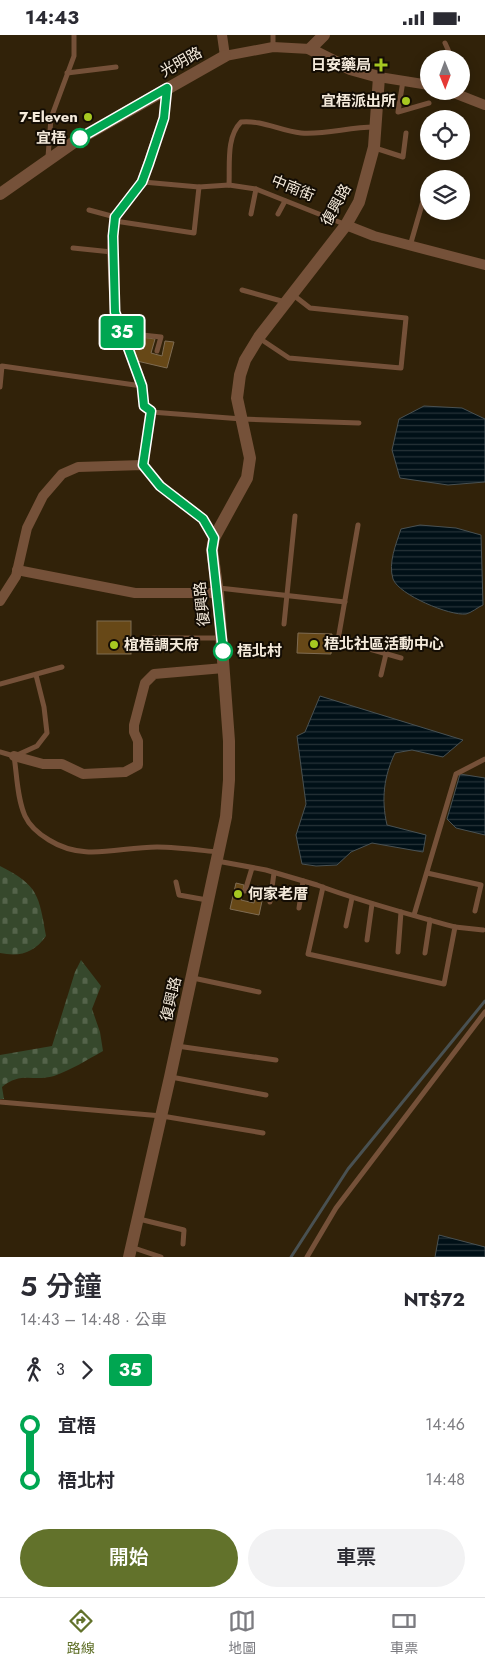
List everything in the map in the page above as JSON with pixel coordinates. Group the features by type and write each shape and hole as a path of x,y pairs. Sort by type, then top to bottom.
{"street":[{"path":"222,35 225,56"},
{"path":"310,49 324,35"},
{"name":"光明路","path":"0,194 77,140 225,56 274,47 310,49 350,69 380,77 420,83"},
{"name":"復興路","path":"130,1252 136,1218 162,1116 226,817 230,780 222,638 212,550 214,538 247,478 250,458 238,398 240,375 245,360 259,337 346,225 359,202 374,147 380,77"},
{"path":"167,88 164,118 142,182 115,219 112,252 115,312 142,386 144,406 151,411 143,465 160,486 203,519 214,538"},
{"path":"470,99 485,105"},
{"name":"中南街","path":"346,225 410,247 485,265"},
{"path":"0,601 17,570 27,528 43,496 62,474 78,467 143,465"},
{"path":"17,570 135,593 218,591"},
{"path":"14,756 43,765 62,764 83,774 125,772 138,765 138,741 134,732 134,725 145,683 154,674 224,668"}],"lane":[{"path":"48,160 51,118 74,56 74,35"},
{"path":"274,35 274,47"},
{"path":"445,43 448,50"},
{"path":"67,73 116,67"},
{"path":"403,80 398,112 429,103"},
{"path":"229,185 230,144 233,129 241,122 265,123 300,133 323,133 376,127"},
{"path":"374,147 403,157 406,133"},
{"name":"中南街","path":"142,182 199,187 229,185 256,189 346,225"},
{"path":"89,210 115,219 194,233 199,187"},
{"path":"251,214 256,189"},
{"path":"278,214 285,201"},
{"path":"410,247 420,214"},
{"path":"73,248 112,252"},
{"path":"242,290 289,298 310,308 406,318 401,368 289,358 259,337"},
{"path":"124,336 133,334 161,337 157,351"},
{"path":"0,387 2,366 142,386"},
{"path":"151,411 242,419 359,423"},
{"path":"284,624 295,516"},
{"path":"358,525 338,640 401,658"},
{"path":"218,591 286,595 345,602"},
{"path":"153,638 222,638"},
{"path":"381,675 386,653"},
{"path":"0,684 62,667"},
{"path":"0,752 14,756 37,746 47,733 44,707 36,675"},
{"path":"14,756 25,816 31,827 56,844 76,852 88,853 156,847 217,857 455,927 483,930"},
{"path":"414,915 456,775 485,759"},
{"path":"245,891 252,867"},
{"path":"270,902 274,873"},
{"path":"427,873 481,885 475,911"},
{"path":"299,908 303,881"},
{"path":"176,882 179,895 208,900"},
{"path":"323,887 308,954 444,984 455,927"},
{"path":"346,926 352,898"},
{"path":"367,940 372,904"},
{"path":"398,952 401,912"},
{"path":"425,953 430,920"},
{"path":"192,978 258,992"},
{"path":"307,1257 336,1208 485,1013"},
{"path":"176,1045 276,1060"},
{"path":"170,1077 266,1095"},
{"path":"0,1102 162,1116 263,1133"},
{"path":"136,1218 184,1231 183,1245"},
{"path":"130,1252 161,1257"}],"green space":[{"path":"0,866 22,879 29,886 35,893 41,910 46,936 37,946 20,954 0,953"},
{"path":"81,960 101,986 92,1009 100,1032 103,1051 73,1068 54,1076 15,1079 2,1087 4,1099 0,1099 0,1055 52,1046 75,972"}],"shaded area":[{"path":"424,406 462,408 485,419 485,482 448,485 400,478 392,450 399,419"},
{"path":"420,525 456,528 481,535 483,605 466,614 449,612 415,598 397,585 393,579 391,567 401,529"},
{"path":"320,696 463,740 443,757 412,750 395,753 388,770 384,797 387,825 426,835 423,852 372,843 351,852 337,865 316,866 302,864 296,835 306,804 297,736 305,732"},
{"path":"460,774 485,778 485,835 456,828 447,819"},
{"path":"439,1235 485,1247 485,1257 435,1257"}],"building":[{"path":"134,336 155,339 151,353 162,356 165,341 174,342 167,368 137,361 132,347"},
{"name":"椬梧調天府","path":"97,621 131,621 131,654 97,654"},
{"name":"梧北社區活動中心","path":"298,633 332,634 331,654 297,653"},
{"name":"何家老厝","path":"236,883 244,885 241,900 254,903 257,886 265,887 259,915 230,909"}],"waterway":[{"path":"291,1257 348,1169 485,1001"}],"bus line":[{"name":"35","path":"80,138 167,88 164,118 142,182 115,217 112,252 115,312 142,386 144,406 151,411 143,465 160,486 203,519 214,538 212,550 223,651"}],"place":[{"name":"日安藥局","path":"381,65"},
{"name":"宜梧派出所","path":"406,101"},
{"name":"7-Eleven","path":"88,117"},
{"name":"宜梧","path":"80,138"},
{"name":"梧北社區活動中心","path":"314,644"},
{"name":"椬梧調天府","path":"114,645"},
{"name":"梧北村","path":"223,651"},
{"name":"何家老厝","path":"238,894"}]}
